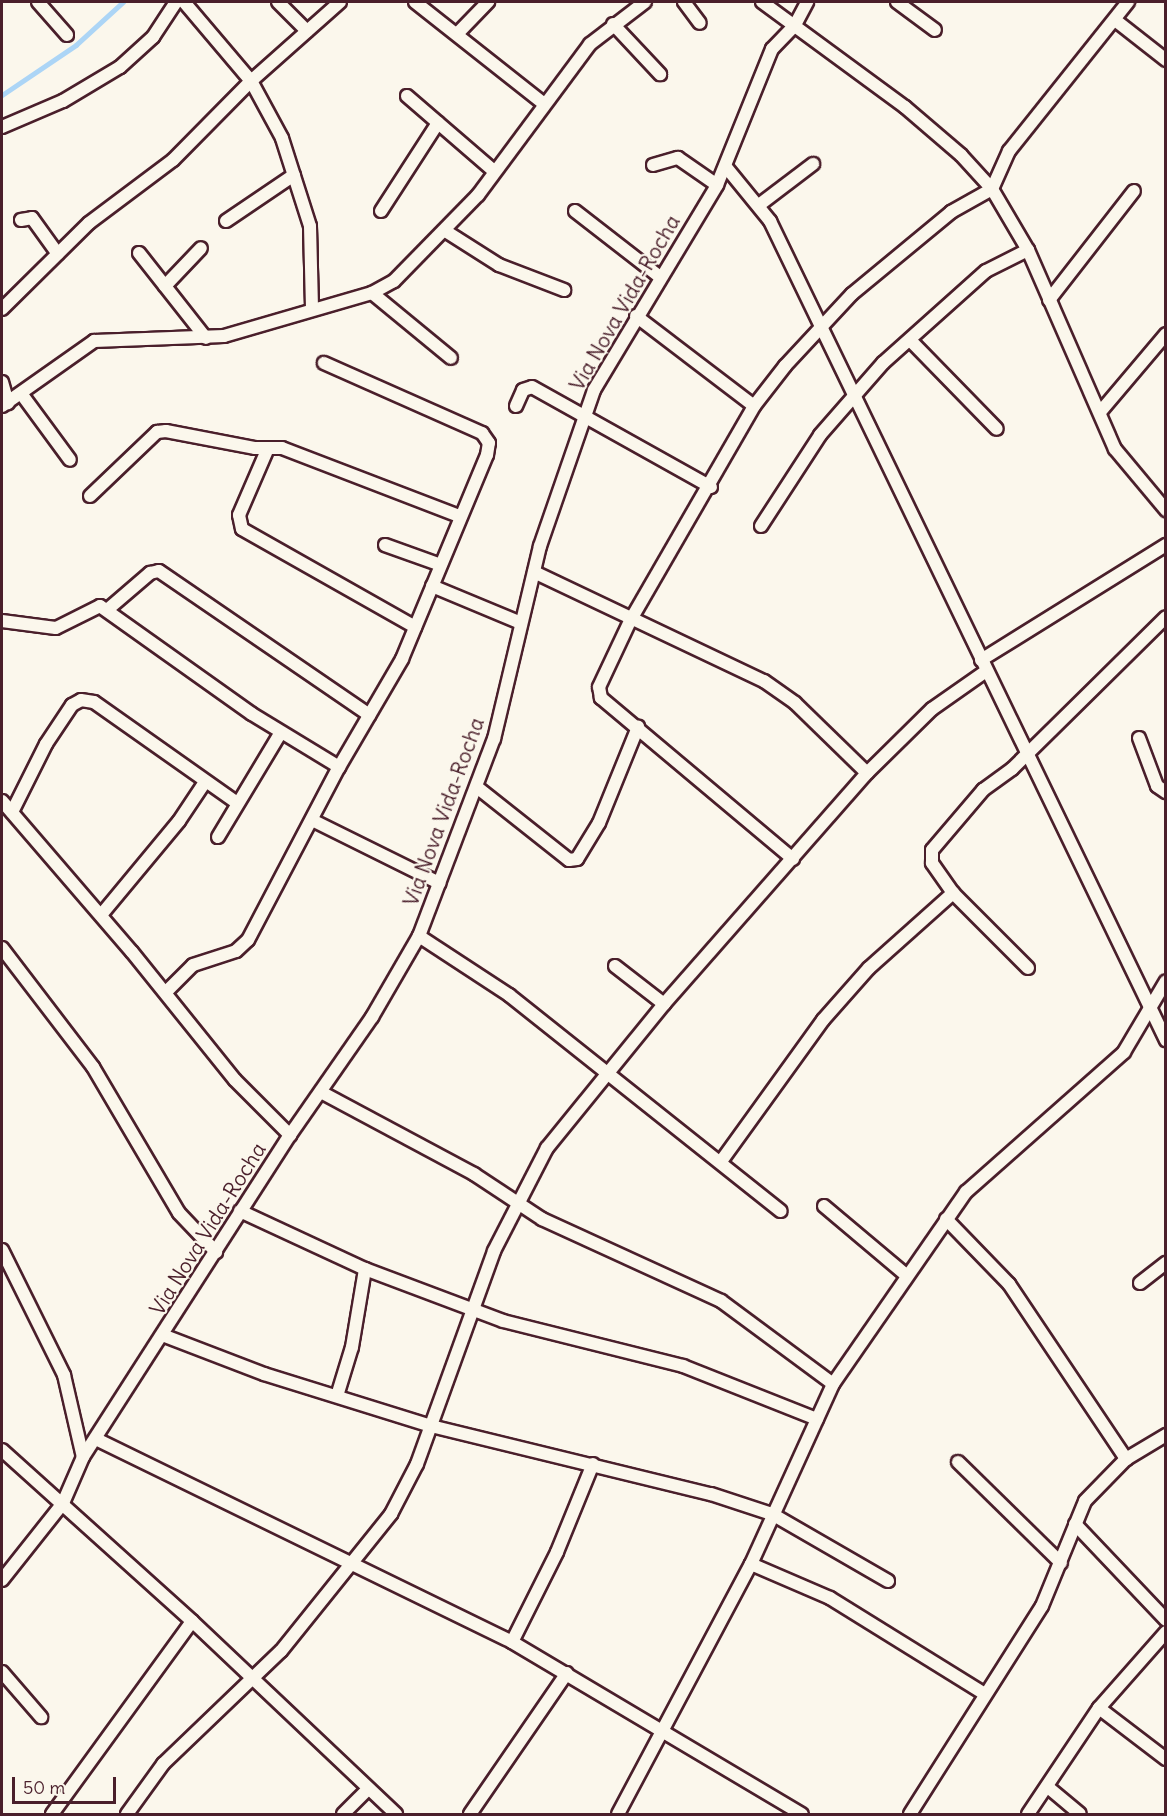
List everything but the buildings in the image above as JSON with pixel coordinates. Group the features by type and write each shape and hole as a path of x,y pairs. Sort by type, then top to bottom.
{"street":[{"path":"38,2 68,35"},
{"path":"2,127 63,101 120,67 153,37 176,2"},
{"path":"184,2 251,81 282,138 313,246 312,308"},
{"path":"278,2 307,31"},
{"path":"2,309 96,218 173,159 251,81 340,2"},
{"path":"415,2 543,103"},
{"path":"457,34 488,2"},
{"path":"2,381 5,405 23,396 79,347 94,341 147,336 206,338 372,293 394,281 447,231 590,44 613,24 645,2"},
{"path":"684,2 700,23"},
{"path":"762,2 905,107 961,155 992,189 1028,250 1101,411 1115,449 1166,510"},
{"name":"Via Nova Vida-Rocha","path":"4,1573 63,1503 83,1457 165,1336 240,1211 321,1092 419,936 478,788 510,679 534,572 584,413 636,316 717,185 772,49 795,25 807,2"},
{"path":"897,2 935,30"},
{"path":"793,860 597,693 630,621 711,487 754,406 820,324 951,212 992,189 1009,151 1128,2"},
{"path":"1115,20 1166,60"},
{"path":"613,24 660,74"},
{"path":"407,96 494,171"},
{"path":"381,211 438,123"},
{"path":"653,165 678,158 717,185"},
{"path":"759,205 813,164"},
{"path":"726,167 759,205 820,324 983,666 1029,753 1148,1010 1166,1040"},
{"path":"226,221 294,175"},
{"path":"1049,300 1134,191"},
{"path":"574,211 660,277"},
{"path":"21,220 32,218 58,254"},
{"path":"447,231 499,265 564,290"},
{"path":"165,286 201,248"},
{"path":"761,525 852,395 986,271 1028,250"},
{"path":"139,253 206,338"},
{"path":"372,293 451,358"},
{"path":"636,316 754,406"},
{"path":"1101,411 1166,334"},
{"path":"910,339 996,429"},
{"path":"166,992 202,960 243,947 314,821 339,767 415,627 459,516 487,455 489,443 482,433 324,363"},
{"path":"516,406 523,390 532,387 584,413 711,487"},
{"path":"23,396 70,460"},
{"path":"90,496 157,432 182,432 268,448 282,448 459,516"},
{"path":"268,448 239,515 242,529 415,627"},
{"path":"385,545 441,565"},
{"path":"127,1815 163,1764 251,1676 281,1651 352,1563 407,1487 472,1308 516,1204 547,1148 664,1004 793,860 867,773 932,709 983,666 1166,545"},
{"path":"107,610 150,573 159,571 369,715"},
{"path":"534,572 630,621 764,681 795,703 867,773"},
{"path":"432,586 521,622"},
{"path":"2,621 56,628 68,625 93,606 107,610 281,732 339,767"},
{"path":"1028,968 953,893 932,863 932,850 983,790 1029,753 1166,617"},
{"path":"12,812 46,744 72,705 81,700 94,702 237,803"},
{"path":"478,788 569,860 577,860 599,824 638,727"},
{"path":"218,837 281,732"},
{"path":"1138,738 1157,786 1166,792"},
{"path":"100,915 179,821 205,782"},
{"path":"2,801 166,992 235,1080 290,1135"},
{"path":"314,821 439,883"},
{"path":"722,1160 823,1020 869,968 953,893"},
{"path":"419,936 509,995 722,1160 781,1211"},
{"path":"2,948 93,1067 147,1151 179,1213 216,1252"},
{"path":"615,966 664,1004"},
{"path":"618,1815 661,1727 752,1564 772,1514 833,1384 946,1219 993,1165 1124,1052 1166,981"},
{"path":"321,1092 474,1174 516,1204 657,1276 721,1301 833,1384"},
{"path":"824,1206 860,1241 906,1275"},
{"path":"240,1211 365,1269 472,1308 552,1335 683,1366 817,1419"},
{"path":"946,1219 1009,1284 1126,1459"},
{"path":"2,1250 64,1376 83,1457"},
{"path":"1140,1283 1166,1263"},
{"path":"337,1396 352,1347 365,1269"},
{"path":"165,1336 430,1426 593,1464 772,1514 888,1581"},
{"path":"910,1815 1042,1606 1085,1501 1102,1478 1126,1459 1166,1435"},
{"path":"96,1439 512,1642 661,1727 802,1815"},
{"path":"2,1450 192,1621 367,1790 396,1815"},
{"path":"958,1462 1061,1563"},
{"path":"512,1642 557,1552 593,1464"},
{"path":"1075,1524 1166,1620"},
{"path":"752,1564 830,1598 985,1694"},
{"path":"51,1815 192,1621"},
{"path":"1028,1815 1049,1788 1099,1708 1166,1632"},
{"path":"2,1672 41,1717"},
{"path":"470,1815 567,1673"},
{"path":"1099,1708 1166,1759"},
{"path":"1049,1788 1080,1815"},
{"path":"343,1815 367,1790"}],"waterway":[{"path":"2,95 76,45 123,2"}]}
